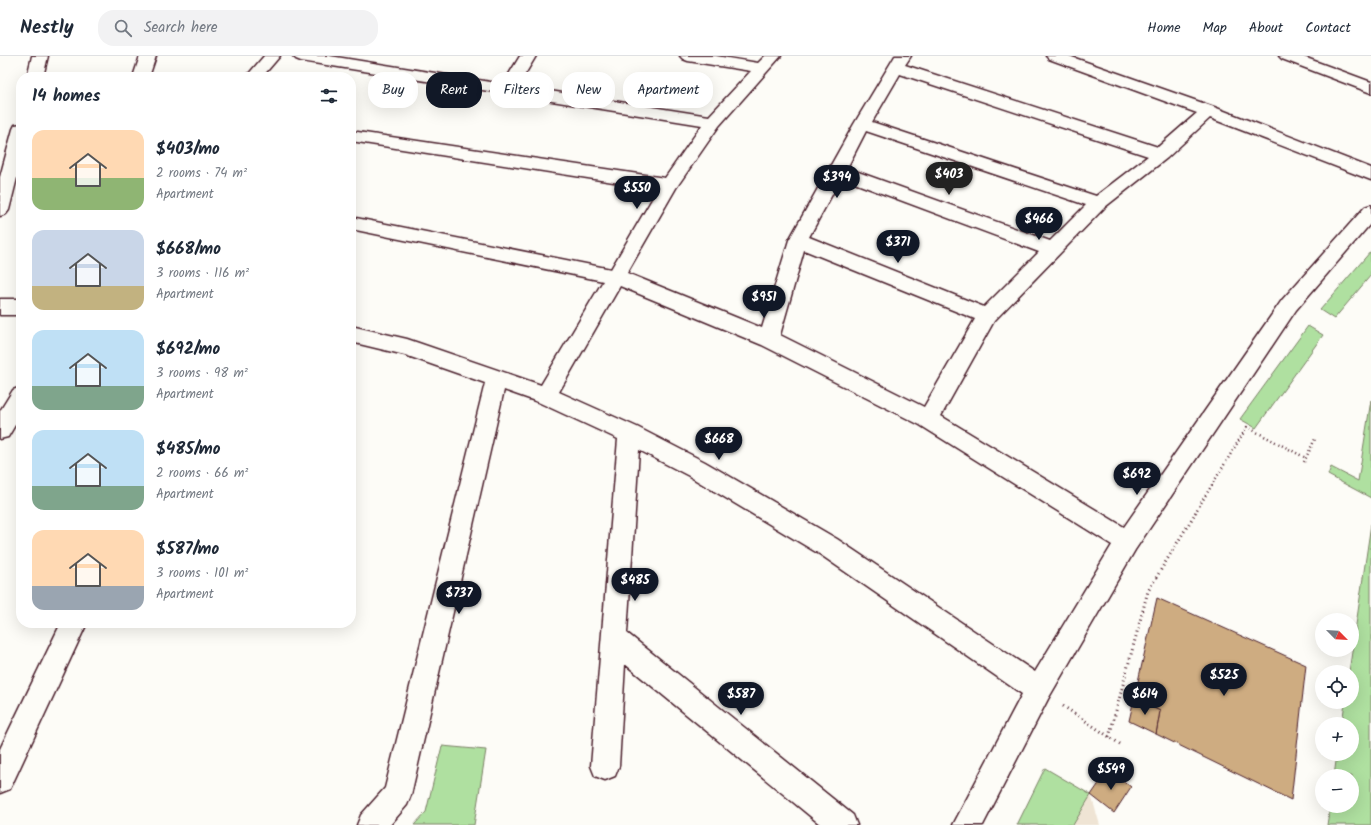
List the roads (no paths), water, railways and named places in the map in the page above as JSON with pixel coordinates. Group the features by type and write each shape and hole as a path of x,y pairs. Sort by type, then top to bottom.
{"street":[{"path":"36,72 40,56"},
{"path":"143,72 148,56"},
{"path":"258,72 272,56"},
{"path":"301,56 490,86"},
{"path":"518,72 528,56"},
{"path":"688,56 768,62"},
{"path":"1054,56 1208,111 1371,174"},
{"path":"1287,56 1371,88"},
{"path":"546,396 617,277 669,185 714,122 768,62"},
{"path":"769,339 798,240 862,124 899,62 1161,154"},
{"path":"554,96 714,122"},
{"path":"928,419 987,316 1099,203 1161,154 1208,111"},
{"path":"862,124 1099,203"},
{"path":"356,137 669,185"},
{"path":"0,210 16,148"},
{"path":"836,170 1052,249"},
{"path":"967,825 1040,690 1127,542 1289,306 1371,211"},
{"path":"356,224 617,277 769,339 928,419 1127,542"},
{"path":"798,240 987,316"},
{"path":"0,307 16,307"},
{"path":"356,335 407,347 546,396 629,434 697,469 829,547 1040,690"},
{"path":"370,825 397,796 496,379"},
{"path":"0,430 16,404"},
{"path":"605,766 629,434"},
{"path":"0,779 72,628"},
{"path":"614,638 844,825"}]}
